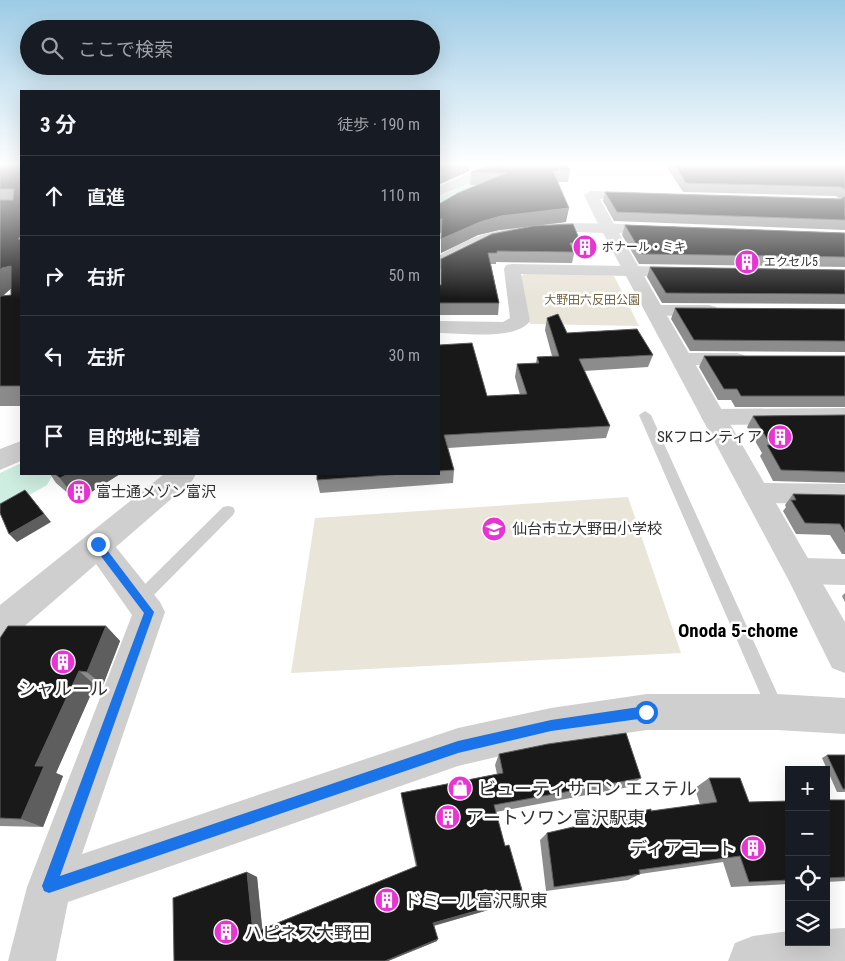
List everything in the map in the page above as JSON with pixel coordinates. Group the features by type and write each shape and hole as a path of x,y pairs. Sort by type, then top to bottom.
{"street":[{"path":"598,209 845,656"},
{"path":"440,263 464,247 501,235 553,228 647,229"},
{"path":"440,327 506,328 520,321 512,269 700,272"},
{"path":"655,311 731,312"},
{"path":"683,360 759,360"},
{"path":"713,417 845,416"},
{"path":"0,460 20,450"},
{"path":"0,626 181,475"},
{"path":"755,493 845,494"},
{"path":"32,961 49,886 149,612 98,544"},
{"path":"800,572 845,572"},
{"path":"49,886 468,745 551,726 646,712 777,712 845,716"},
{"path":"753,961 797,954 845,953"}],"lane":[{"path":"645,415 777,712"},
{"path":"140,600 228,511"}],"green space":[{"name":"大野田六反田公園","path":"528,272 614,276 639,326 530,324 521,276"},
{"path":"628,497 681,653 291,673 315,518"}],"building":[{"path":"0,209 20,209 20,237 18,239 20,239 20,386 0,386 0,297 11,295 11,266 0,270"},
{"path":"440,209 562,209 501,216 480,222 441,239 442,218 440,220"},
{"path":"615,209 845,209 845,220 617,212"},
{"path":"573,224 581,243 570,243 574,252 497,251 497,253 488,253 499,303 440,303 441,259 492,234 533,226"},
{"path":"625,225 845,233 845,257 642,254"},
{"path":"650,267 845,270 845,294 666,293"},
{"path":"675,308 845,309 845,341 694,340"},
{"path":"558,314 567,333 637,329 653,355 579,359 610,426 444,435 454,470 440,471 440,345 472,343 487,396 527,394 517,364 539,363 537,357 559,356 547,318"},
{"path":"704,356 845,356 845,396 741,396 737,389 724,389"},
{"path":"845,415 845,472 781,470 767,445 771,445 753,416"},
{"path":"317,475 389,475 317,480"},
{"path":"25,490 44,514 9,534 0,513 0,504"},
{"path":"793,494 845,495 845,532 840,524 805,523 791,500 796,500"},
{"path":"8,626 106,626 87,672 79,671 35,766 44,766 21,819 0,818 0,638"},
{"path":"626,733 641,778 494,805 505,846 509,845 522,890 522,898 433,923 438,939 385,961 174,961 173,898 247,872 253,933 417,866 401,793 503,773 499,754 548,744"},
{"path":"827,755 845,755 845,789 843,789"},
{"path":"709,778 740,778 749,802 785,801 785,880 749,882 740,856 639,870 640,874 554,887 547,833 651,809 651,811 717,802"},
{"path":"830,800 845,800 845,877 830,878"}],"waterway":[{"path":"0,492 31,475"}],"place":[{"name":"ボナール・ミキ","path":"585,247"},
{"name":"エクセル5","path":"747,262"},
{"name":"SKフロンティア","path":"780,437"},
{"name":"富士通メゾン富沢","path":"79,492"},
{"name":"仙台市立大野田小学校","path":"494,529"},
{"name":"シャルール","path":"63,662"},
{"name":"ビューティサロン エステル","path":"460,788"},
{"name":"アートソワン富沢駅東","path":"448,817"},
{"name":"ディアコート","path":"753,848"},
{"name":"ドミール富沢駅東","path":"387,900"},
{"name":"ハピネス大野田","path":"226,932"}],"district":[{"name":"Onoda 5-chome","path":"738,630"}],"route":[{"path":"98,544 149,612 49,886 458,747 551,726 646,712"}]}
